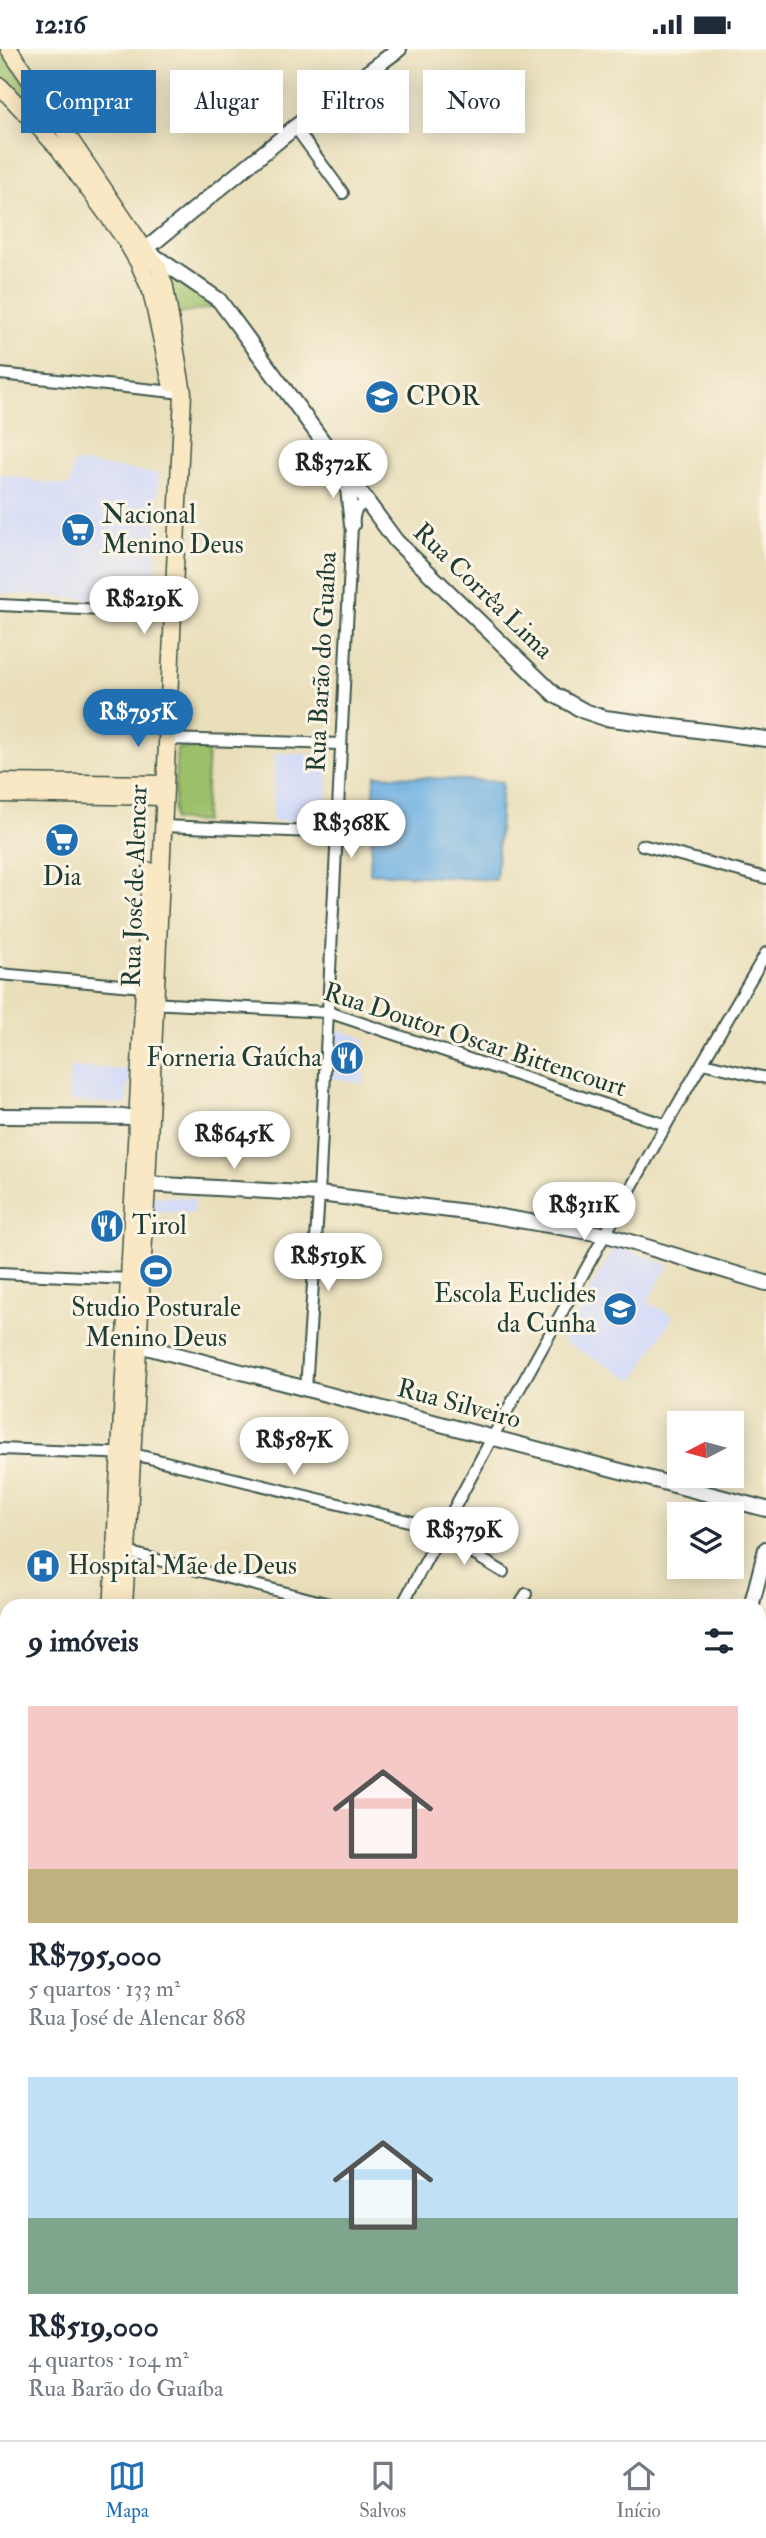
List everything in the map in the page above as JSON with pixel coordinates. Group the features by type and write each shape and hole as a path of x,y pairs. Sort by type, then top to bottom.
{"main road":[{"name":"Rua José de Alencar","path":"9,49 158,267 165,287 178,392 178,512 166,739 159,790 163,826 147,997"},
{"name":"Rua José de Alencar","path":"0,86 48,135 124,238 138,262 151,291 178,392 170,481 158,717 159,790 147,997 144,1116 129,1279 132,1344"},
{"path":"170,481 178,512"},
{"path":"172,635 163,613 174,595"},
{"path":"0,782 159,790"},
{"path":"0,795 159,790"},
{"name":"Rua José de Alencar","path":"124,1599 132,1344 147,1184 144,1116"},
{"name":"Rua José de Alencar","path":"112,1599 115,1521 127,1454"}],"street":[{"path":"145,250 295,127 398,49"},
{"path":"295,127 343,193"},
{"name":"Rua Corrêa Lima","path":"124,238 219,300 396,541 555,695 584,711 605,717 766,739"},
{"path":"0,374 178,392"},
{"path":"341,469 349,487 352,525"},
{"name":"Rua Barão do Guaíba","path":"306,1389 319,1194 352,525 356,509 366,502"},
{"name":"Rua Barão do Guaíba","path":"352,525 363,515 376,516"},
{"path":"0,605 163,613"},
{"path":"158,717 166,739 341,744"},
{"path":"163,826 337,833"},
{"path":"642,845 766,879"},
{"path":"405,1599 666,1125 766,953"},
{"name":"Rua Doutor Oscar Bittencourt","path":"0,974 147,997 328,1012 666,1125"},
{"path":"703,1063 766,1078"},
{"path":"0,1116 144,1116"},
{"path":"147,1184 319,1194 483,1215 607,1235 766,1283"},
{"path":"0,1273 129,1279"},
{"name":"Rua Silveiro","path":"132,1344 766,1509"},
{"path":"0,1449 127,1454 425,1525 503,1572"},
{"path":"753,1599 766,1549"},
{"path":"127,1552 310,1599"},
{"path":"523,1599 526,1594"}],"shaded area":[{"path":"73,462 159,474 154,603 0,593 0,473 70,486"},
{"path":"275,753 329,755 326,823 272,821"},
{"name":"Forneria Gaúcha","path":"331,1027 365,1039 364,1084 329,1077"},
{"path":"70,1067 129,1070 127,1105 68,1101"},
{"path":"153,1196 194,1198 193,1213 152,1211"},
{"name":"Escola Euclides da Cunha","path":"615,1245 669,1265 647,1302 673,1316 635,1380 562,1341"}],"green space":[{"path":"2,49 21,78 21,97 0,80"},
{"path":"163,264 214,307 175,315"},
{"path":"177,748 208,749 204,822 173,820"}],"water":[{"path":"375,775 502,782 496,880 370,873"}],"place":[{"name":"CPOR","path":"382,397"},
{"name":"Nacional Menino Deus","path":"78,530"},
{"name":"Dia","path":"62,840"},
{"name":"Forneria Gaúcha","path":"347,1058"},
{"name":"Tirol","path":"107,1226"},
{"name":"Studio Posturale Menino Deus","path":"156,1271"},
{"name":"Escola Euclides da Cunha","path":"620,1309"},
{"name":"Hospital Mãe de Deus","path":"43,1566"}]}
